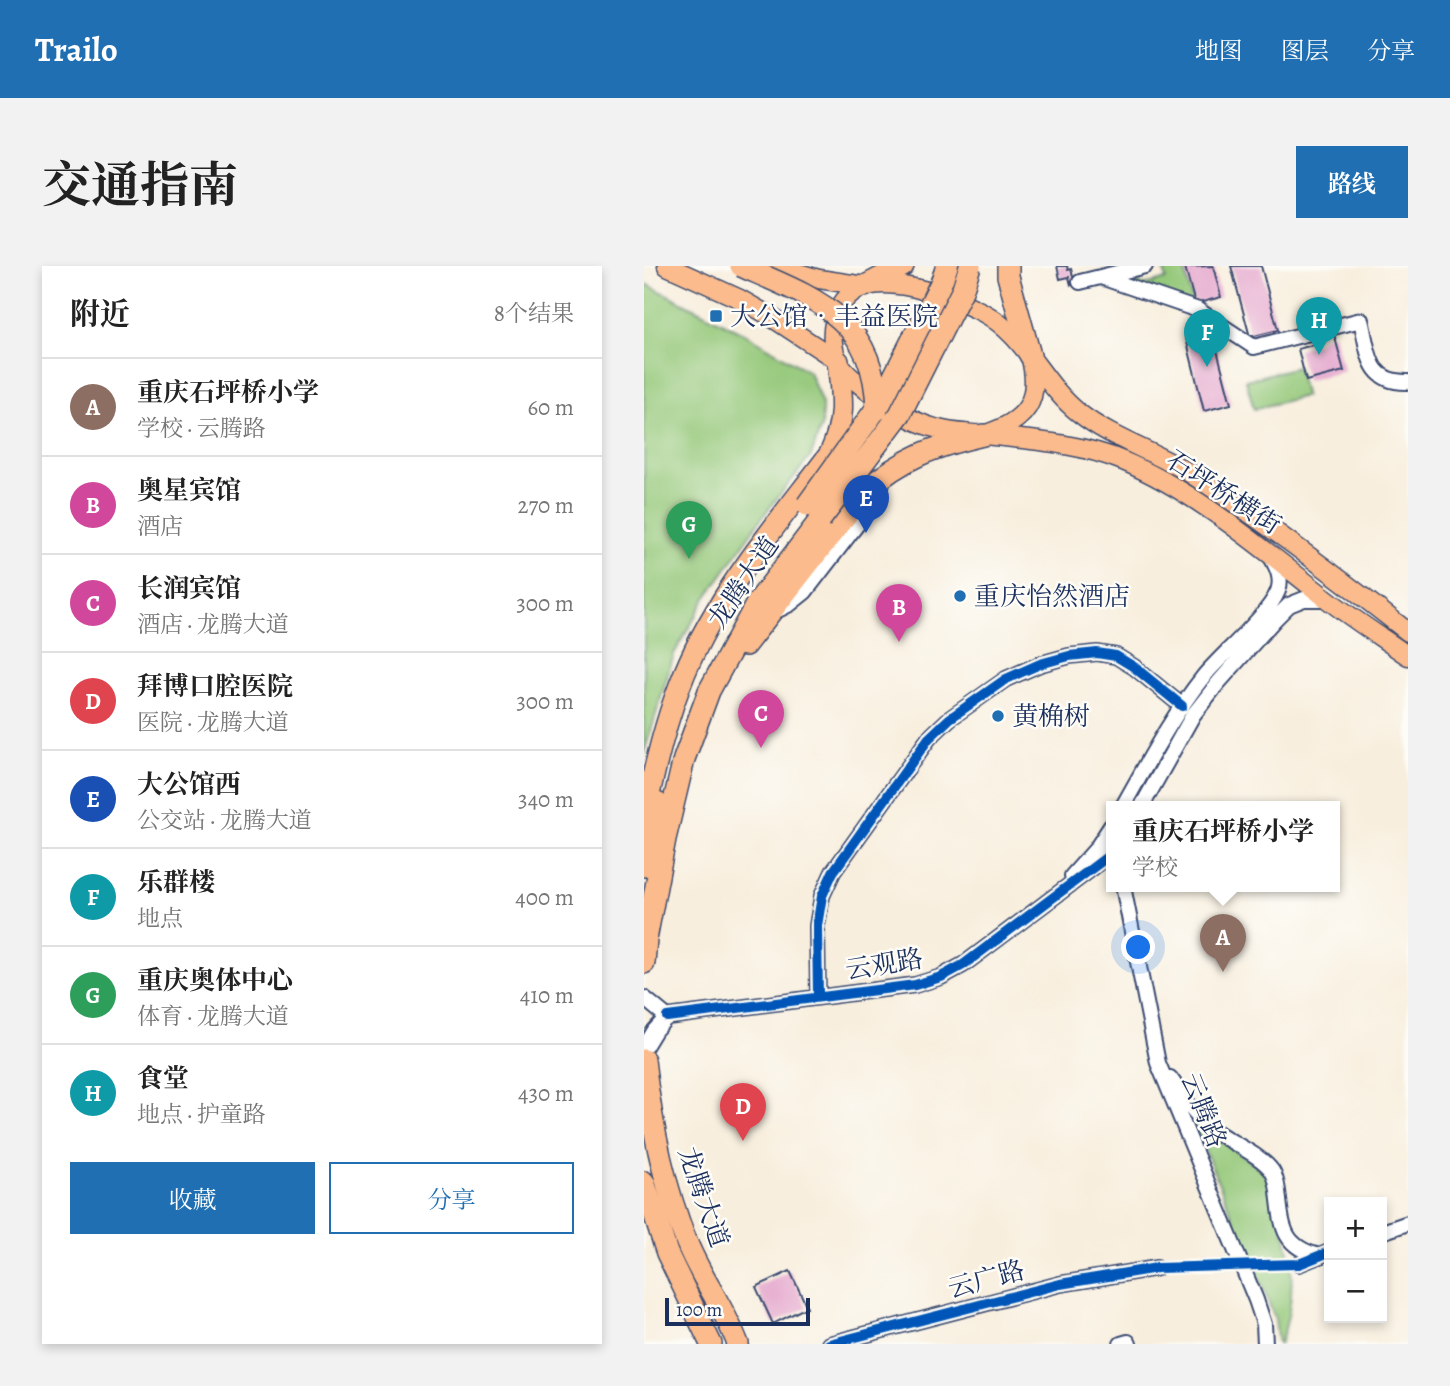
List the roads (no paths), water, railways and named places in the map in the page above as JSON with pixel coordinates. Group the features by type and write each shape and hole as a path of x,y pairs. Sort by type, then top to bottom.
{"highway":[{"path":"741,266 811,297 855,333 867,356 876,384 877,426 871,453"},
{"path":"865,286 903,266"},
{"name":"龙腾大道","path":"644,963 665,839 684,759 709,691 757,603 881,402 942,283 947,266"},
{"name":"龙腾大道","path":"644,866 648,821 688,683 744,590 813,512 871,453 900,414 962,291 970,266"},
{"path":"1008,266 1008,276 1030,355"},
{"path":"648,821 657,752 680,684 702,637 748,563 830,454 838,436 843,419 843,400 838,361"},
{"path":"709,691 865,491 886,472 907,459 946,443 983,435"},
{"name":"龙腾大道","path":"644,1060 662,1172 687,1245 740,1341"},
{"name":"龙腾大道","path":"644,1182 667,1253 711,1344"}],"main road":[{"path":"667,266 740,299 768,315 838,361 852,379 887,407 933,428 983,435 1006,427 1023,414 1034,387 1035,376 1030,355 1009,329 984,313 954,300 905,287 885,284 865,286 819,279 776,266"},
{"path":"838,361 833,343 833,323 848,295 865,286"},
{"name":"石坪桥横街","path":"1030,355 1060,395 1079,413 1101,427 1167,459 1201,481 1343,581 1408,632"},
{"name":"石坪桥横街","path":"983,435 1073,447 1120,460 1157,477 1267,551 1408,656"}],"street":[{"path":"1080,282 1145,266"},
{"path":"1101,277 1198,310 1254,347 1361,320 1373,365 1380,377 1394,382 1408,382"},
{"path":"1126,801 1182,706 1205,675 1278,592 1280,580 1267,551"},
{"path":"1278,592 1286,596 1289,606"},
{"path":"1145,801 1193,715 1218,683 1289,606 1304,599 1328,599"},
{"path":"818,997 817,926 827,884 929,738 949,719 1006,679 1040,664 1069,656 1097,653 1116,656 1134,667 1182,706"},
{"name":"云观路","path":"667,1017 915,985 941,977 963,965 1106,857"},
{"name":"云腾路","path":"1124,892 1158,1063 1256,1300 1264,1324 1265,1344"},
{"path":"644,998 667,1017 644,1048"},
{"path":"1158,1063 1212,1130 1272,1171 1285,1232 1294,1245 1304,1252 1324,1254"},
{"path":"1387,1230 1408,1223"},
{"path":"1299,1264 1324,1254"},
{"name":"云广路","path":"829,1344 1060,1284 1157,1268"},
{"path":"1121,1344 1129,1344"}],"tunnel":[{"path":"1157,1268 1299,1264"}],"place":[{"name":"大公馆‧丰益医院","path":"716,316"},
{"name":"食堂","path":"1319,355"},
{"name":"乐群楼","path":"1207,367"},
{"name":"大公馆西","path":"866,533"},
{"name":"重庆奥体中心","path":"689,559"},
{"name":"重庆怡然酒店","path":"960,596"},
{"name":"奥星宾馆","path":"899,642"},
{"name":"黄桷树","path":"998,716"},
{"name":"长润宾馆","path":"761,748"},
{"name":"重庆石坪桥小学","path":"1223,972"},
{"name":"拜博口腔医院","path":"743,1141"}]}
